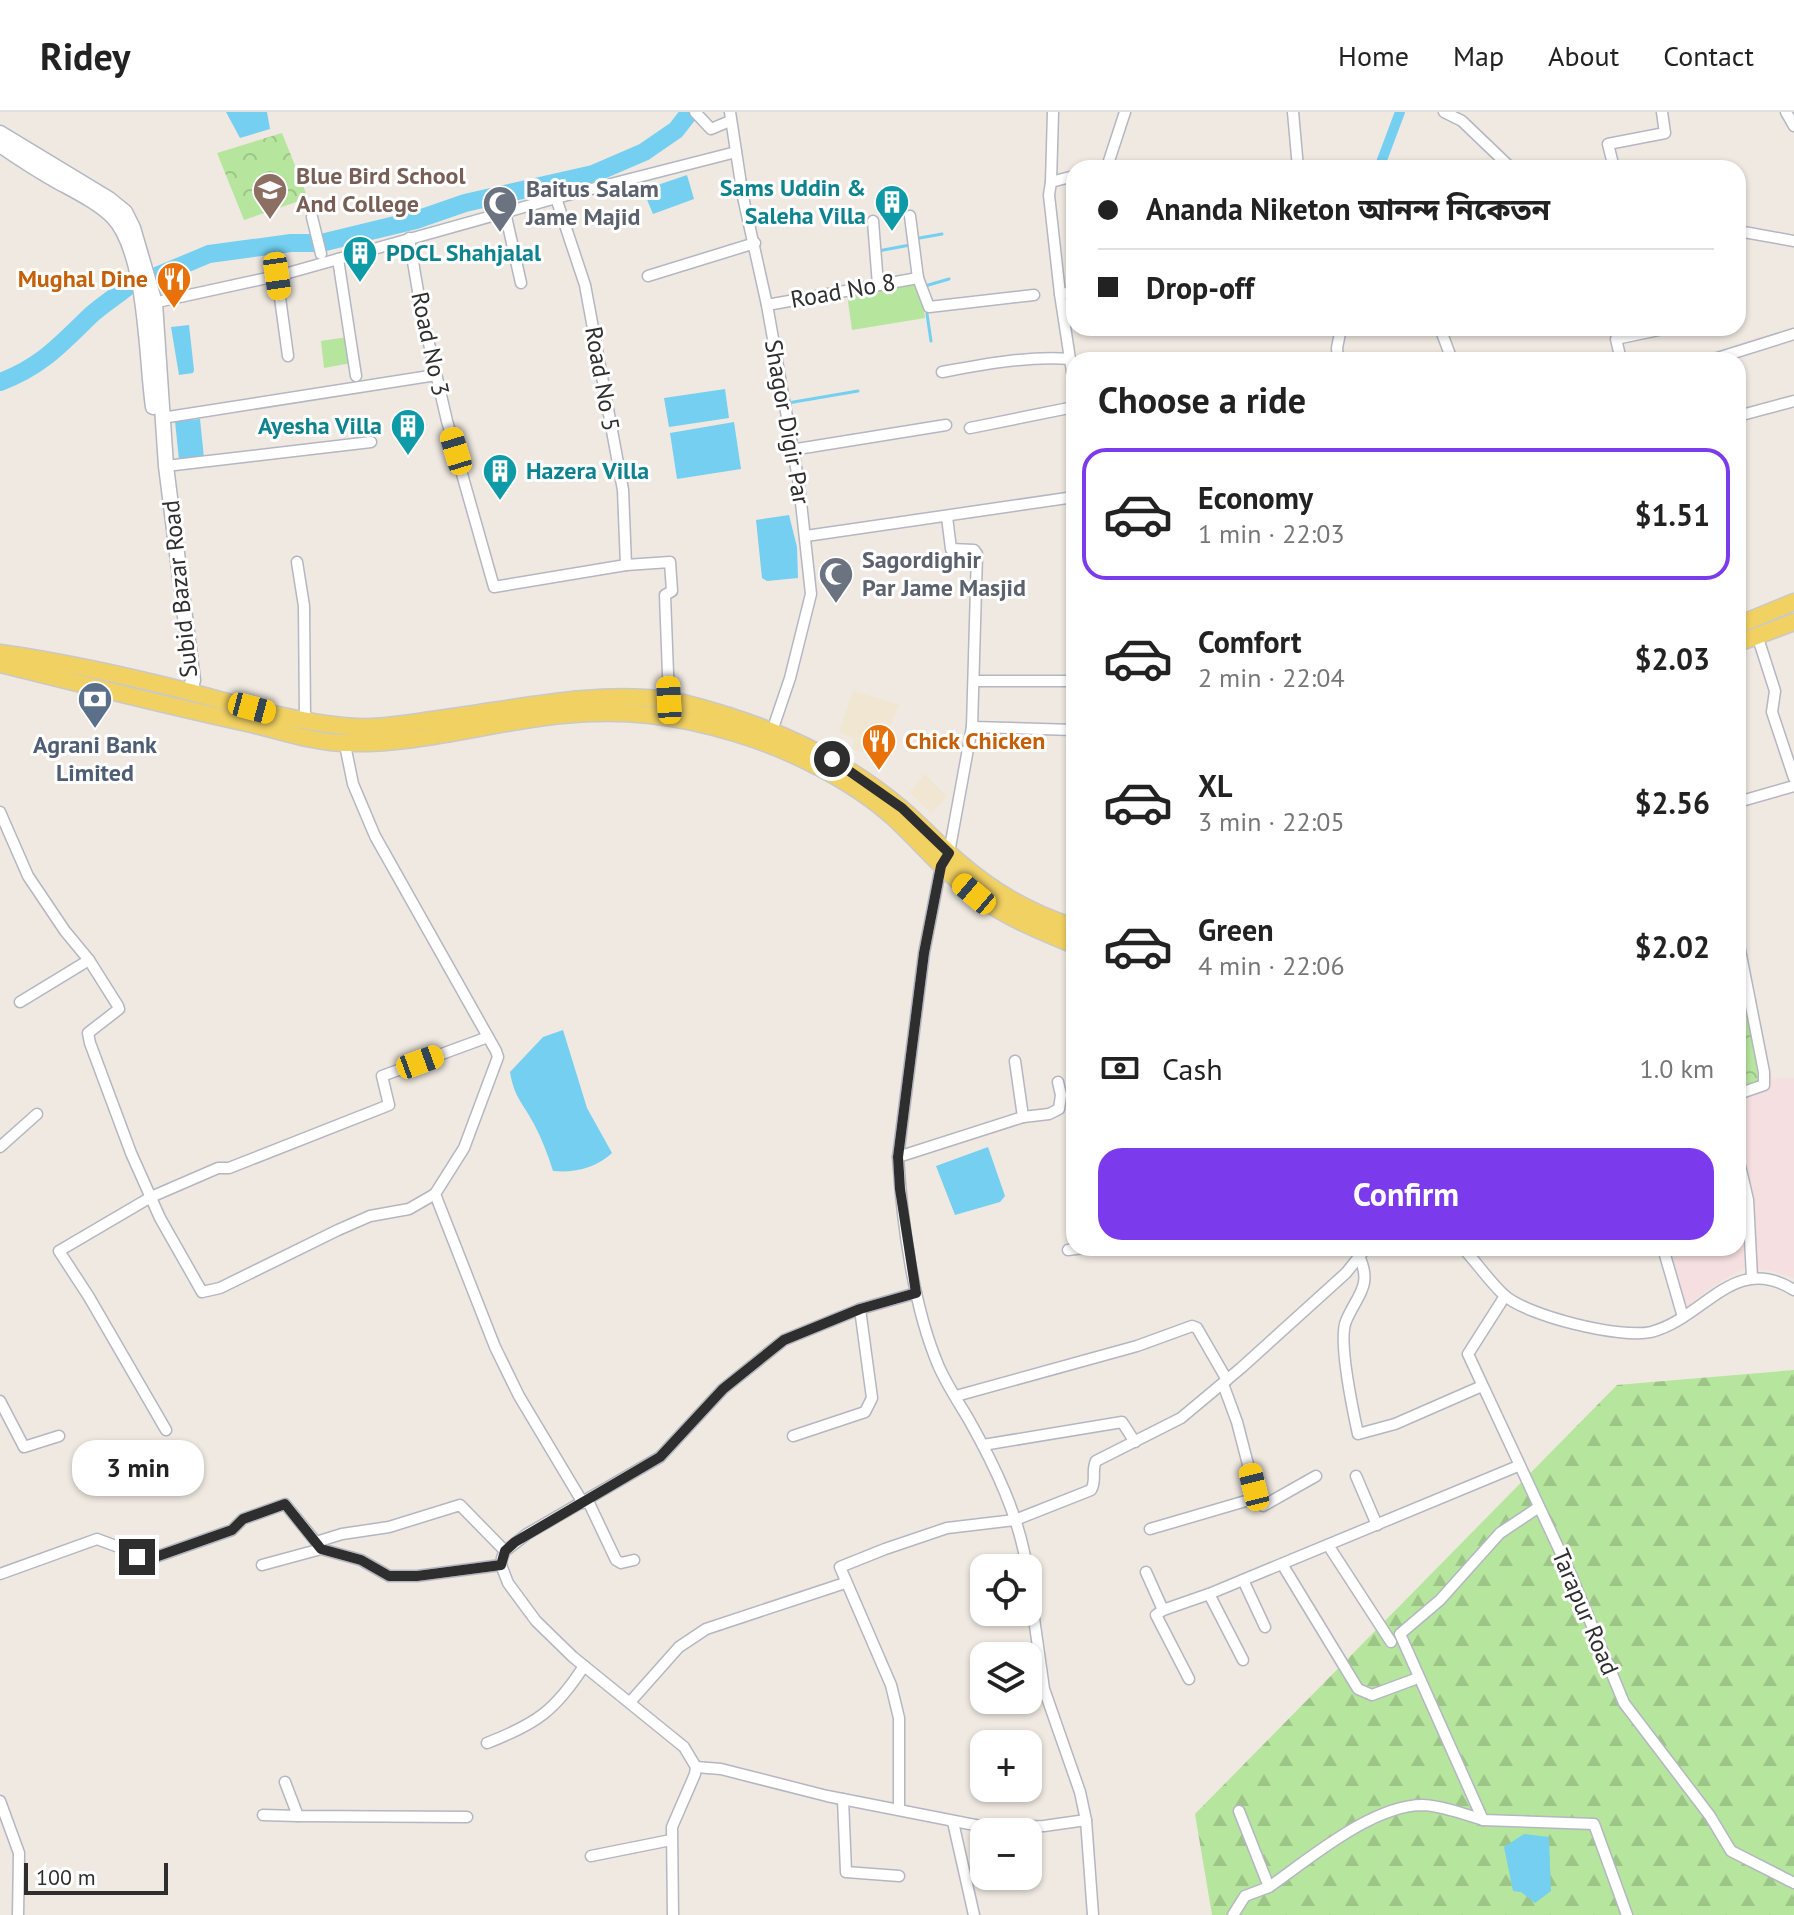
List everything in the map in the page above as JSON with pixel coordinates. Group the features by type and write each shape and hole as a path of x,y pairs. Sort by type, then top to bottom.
{"main road":[{"name":"Subid Bazar Road","path":"0,133 78,179 125,212 133,228 149,304 193,680 190,692"},
{"name":"Subid Bazar Road","path":"0,145 114,219 126,241 149,304 185,675 190,692"},
{"path":"1746,622 1794,602"},
{"path":"1746,640 1794,622"},
{"path":"0,653 136,679 305,719 344,735 397,724 572,701 619,697 669,700 770,738 867,797 945,859 1023,906 1066,924"},
{"path":"0,664 205,714 389,742 560,715 617,712 669,715 738,734 770,738"},
{"path":"945,859 974,894 1009,918 1066,942"}],"street":[{"path":"1053,112 1050,218 1066,333"},
{"path":"1109,160 1125,112"},
{"path":"1293,112 1297,160"},
{"path":"1444,112 1462,117 1503,160"},
{"path":"1612,160 1608,144 1665,133 1662,112"},
{"path":"1786,112 1794,126"},
{"path":"697,114 711,129 730,117"},
{"name":"Shagor Digir Par","path":"730,117 767,305 806,536 811,594 790,678 770,738"},
{"path":"149,304 277,276 556,198 736,152"},
{"path":"1051,182 1066,178"},
{"name":"Road No 5","path":"556,198 585,285 623,490 626,565"},
{"path":"505,212 521,283"},
{"name":"Road No 8","path":"910,216 918,278 929,307 1034,295"},
{"path":"312,217 321,254"},
{"path":"873,221 878,285"},
{"path":"1746,232 1794,241"},
{"name":"Road No 3","path":"409,238 436,375 494,587 626,565"},
{"path":"648,276 755,243"},
{"path":"338,259 356,376"},
{"path":"277,276 288,356"},
{"name":"Road No 8","path":"767,305 918,278"},
{"path":"1060,294 1066,293"},
{"path":"1737,352 1794,334"},
{"path":"1619,352 1616,339 1633,336"},
{"path":"942,372 1000,361 1045,357 1066,359"},
{"path":"162,418 436,375"},
{"path":"1746,414 1794,401"},
{"path":"970,428 1066,409"},
{"path":"791,450 946,425"},
{"path":"166,466 371,442"},
{"path":"806,536 1066,498"},
{"path":"947,517 951,549 974,550 977,554 972,727 924,953 898,1157 900,1189 916,1293 938,1365 983,1445 1022,1538 1025,1554"},
{"path":"626,565 668,561 671,564 672,591 665,595 664,621 669,700"},
{"path":"297,562 304,606 305,719"},
{"path":"1757,635 1775,691 1772,712 1794,778"},
{"path":"974,681 1066,681"},
{"path":"972,727 1066,730"},
{"path":"0,812 28,876 89,960 119,1009 88,1033 90,1043 151,1197 202,1292 207,1293 370,1216 409,1209 435,1194 464,1148 498,1057 375,836 353,784 344,735"},
{"path":"1746,800 1794,786"},
{"path":"20,1002 89,960"},
{"path":"1746,981 1764,1072 1764,1085 1746,1091"},
{"path":"1746,1002 1750,1001"},
{"path":"166,1430 59,1251 151,1197 218,1168 229,1168 389,1105 382,1076 488,1037"},
{"path":"1015,1061 1023,1117"},
{"path":"898,1157 1023,1117 1049,1114 1059,1109 1061,1095 1058,1082"},
{"path":"0,1147 37,1114"},
{"path":"1746,1191 1752,1277"},
{"path":"435,1194 495,1347 519,1396 585,1502 616,1560 621,1563 634,1560"},
{"path":"899,1809 899,1718 891,1685 840,1567 947,1528 1015,1520 1091,1490 1095,1483 1093,1467 1096,1461 1181,1418 1346,1273 1360,1256"},
{"path":"1364,1256 1366,1276 1358,1303 1345,1322 1344,1340 1358,1434 1395,1424 1482,1386"},
{"path":"1470,1256 1505,1296 1543,1314 1624,1334 1653,1331 1752,1277 1768,1278 1794,1290"},
{"path":"1665,1256 1683,1317"},
{"path":"673,1915 671,1840 675,1815 696,1767 684,1747 584,1666 536,1621 512,1590 501,1565 505,1551 527,1534 660,1457 723,1389 784,1340 860,1309 916,1293"},
{"name":"Tarapur Road","path":"1505,1296 1468,1354 1571,1575 1624,1703 1710,1816 1731,1851 1794,1883"},
{"path":"793,1436 865,1412 872,1398 860,1309"},
{"path":"956,1396 1137,1346 1192,1326 1197,1328 1225,1382 1258,1503 1263,1506 1316,1476"},
{"path":"0,1401 24,1447 59,1436"},
{"path":"983,1445 1122,1422 1135,1442"},
{"path":"1189,1679 1156,1615 1163,1610 1209,1594 1518,1466"},
{"path":"1356,1476 1377,1525"},
{"path":"1150,1529 1256,1498"},
{"path":"0,1574 97,1539 144,1561 232,1530 243,1519 282,1504 287,1505 318,1546 361,1560 389,1576 417,1576 501,1565"},
{"path":"262,1565 318,1546 342,1534 389,1527 460,1505 505,1551"},
{"path":"1483,1820 1400,1634 1440,1600 1500,1533 1539,1507"},
{"path":"1328,1545 1391,1642"},
{"path":"1282,1564 1358,1689 1372,1695 1418,1678"},
{"path":"1146,1572 1163,1610"},
{"path":"1243,1580 1265,1627"},
{"path":"631,1701 679,1647 706,1629 845,1583"},
{"path":"1209,1594 1243,1660"},
{"path":"1035,1626 1044,1689 1080,1792 1086,1820 1093,1915"},
{"path":"487,1743 525,1729 552,1709 565,1696 584,1666"},
{"path":"696,1767 721,1769 953,1822 1000,1827 1044,1826 1086,1820"},
{"path":"285,1782 298,1816"},
{"path":"843,1799 846,1872 899,1876"},
{"path":"0,1801 19,1853 18,1915"},
{"path":"1233,1915 1245,1896 1269,1887 1360,1826 1392,1812 1419,1805 1434,1806 1483,1820 1594,1824 1627,1915"},
{"path":"1239,1811 1269,1887"},
{"path":"263,1815 467,1817"},
{"path":"953,1822 974,1915"},
{"path":"591,1856 671,1840"}],"shaded area":[{"path":"853,691 899,705 878,757 852,749 855,739 839,732"},
{"path":"925,774 947,797 931,813 910,792"},
{"path":"1754,1006 1773,1079 1794,1078 1794,1278 1767,1270 1742,1269 1705,1291 1686,1308 1671,1256 1746,1256 1746,1008"}],"green space":[{"path":"282,133 308,198 244,220 217,153"},
{"path":"909,282 921,289 925,318 852,330 847,294"},
{"path":"348,337 351,363 324,368 321,341"},
{"path":"1746,1010 1759,1083 1746,1086"},
{"path":"1794,1370 1794,1915 1212,1915 1195,1814 1617,1385"}],"water":[{"path":"226,112 267,112 270,129 240,138"},
{"path":"687,175 694,199 653,214 643,190"},
{"path":"189,325 194,370 193,373 179,375 171,327"},
{"path":"725,389 729,418 669,427 664,398"},
{"path":"200,419 204,458 179,460 175,421"},
{"path":"734,422 741,469 677,479 670,433"},
{"path":"789,515 797,547 798,578 767,581 762,578 756,520"},
{"path":"563,1030 587,1108 612,1153 592,1166 553,1171 540,1135 516,1094 510,1072 543,1037"},
{"path":"988,1147 1005,1196 1000,1202 955,1215 936,1166"},
{"path":"1524,1834 1549,1837 1551,1891 1535,1903 1521,1892 1513,1891 1504,1847"}],"waterway":[{"path":"154,277 209,254 291,243 321,243 416,220 465,203 593,174 644,152 676,130 690,112"},
{"path":"1382,160 1400,112"},
{"path":"914,239 942,234"},
{"path":"878,251 910,245"},
{"path":"925,286 949,279"},
{"path":"0,382 39,362 95,311 126,288"},
{"path":"927,314 931,341"},
{"path":"788,403 858,391"}],"place":[{"name":"Blue Bird School And College","path":"270,221"},
{"name":"Sams Uddin & Saleha Villa","path":"892,233"},
{"name":"Baitus Salam Jame Majid","path":"500,234"},
{"name":"PDCL Shahjalal","path":"360,284"},
{"name":"Mughal Dine","path":"174,310"},
{"name":"Ayesha Villa","path":"408,457"},
{"name":"Hazera Villa","path":"500,502"},
{"name":"Sagordighir Par Jame Masjid","path":"836,605"},
{"name":"Agrani Bank Limited","path":"95,730"},
{"name":"Chick Chicken","path":"879,772"}],"route":[{"path":"137,1557 144,1561 231,1531 243,1519 285,1504 321,1549 350,1555 389,1576 417,1576 501,1565 505,1551 515,1542 660,1457 723,1389 784,1340 860,1309 916,1293 898,1157 924,953 941,866 949,853 902,808 832,759"}]}
